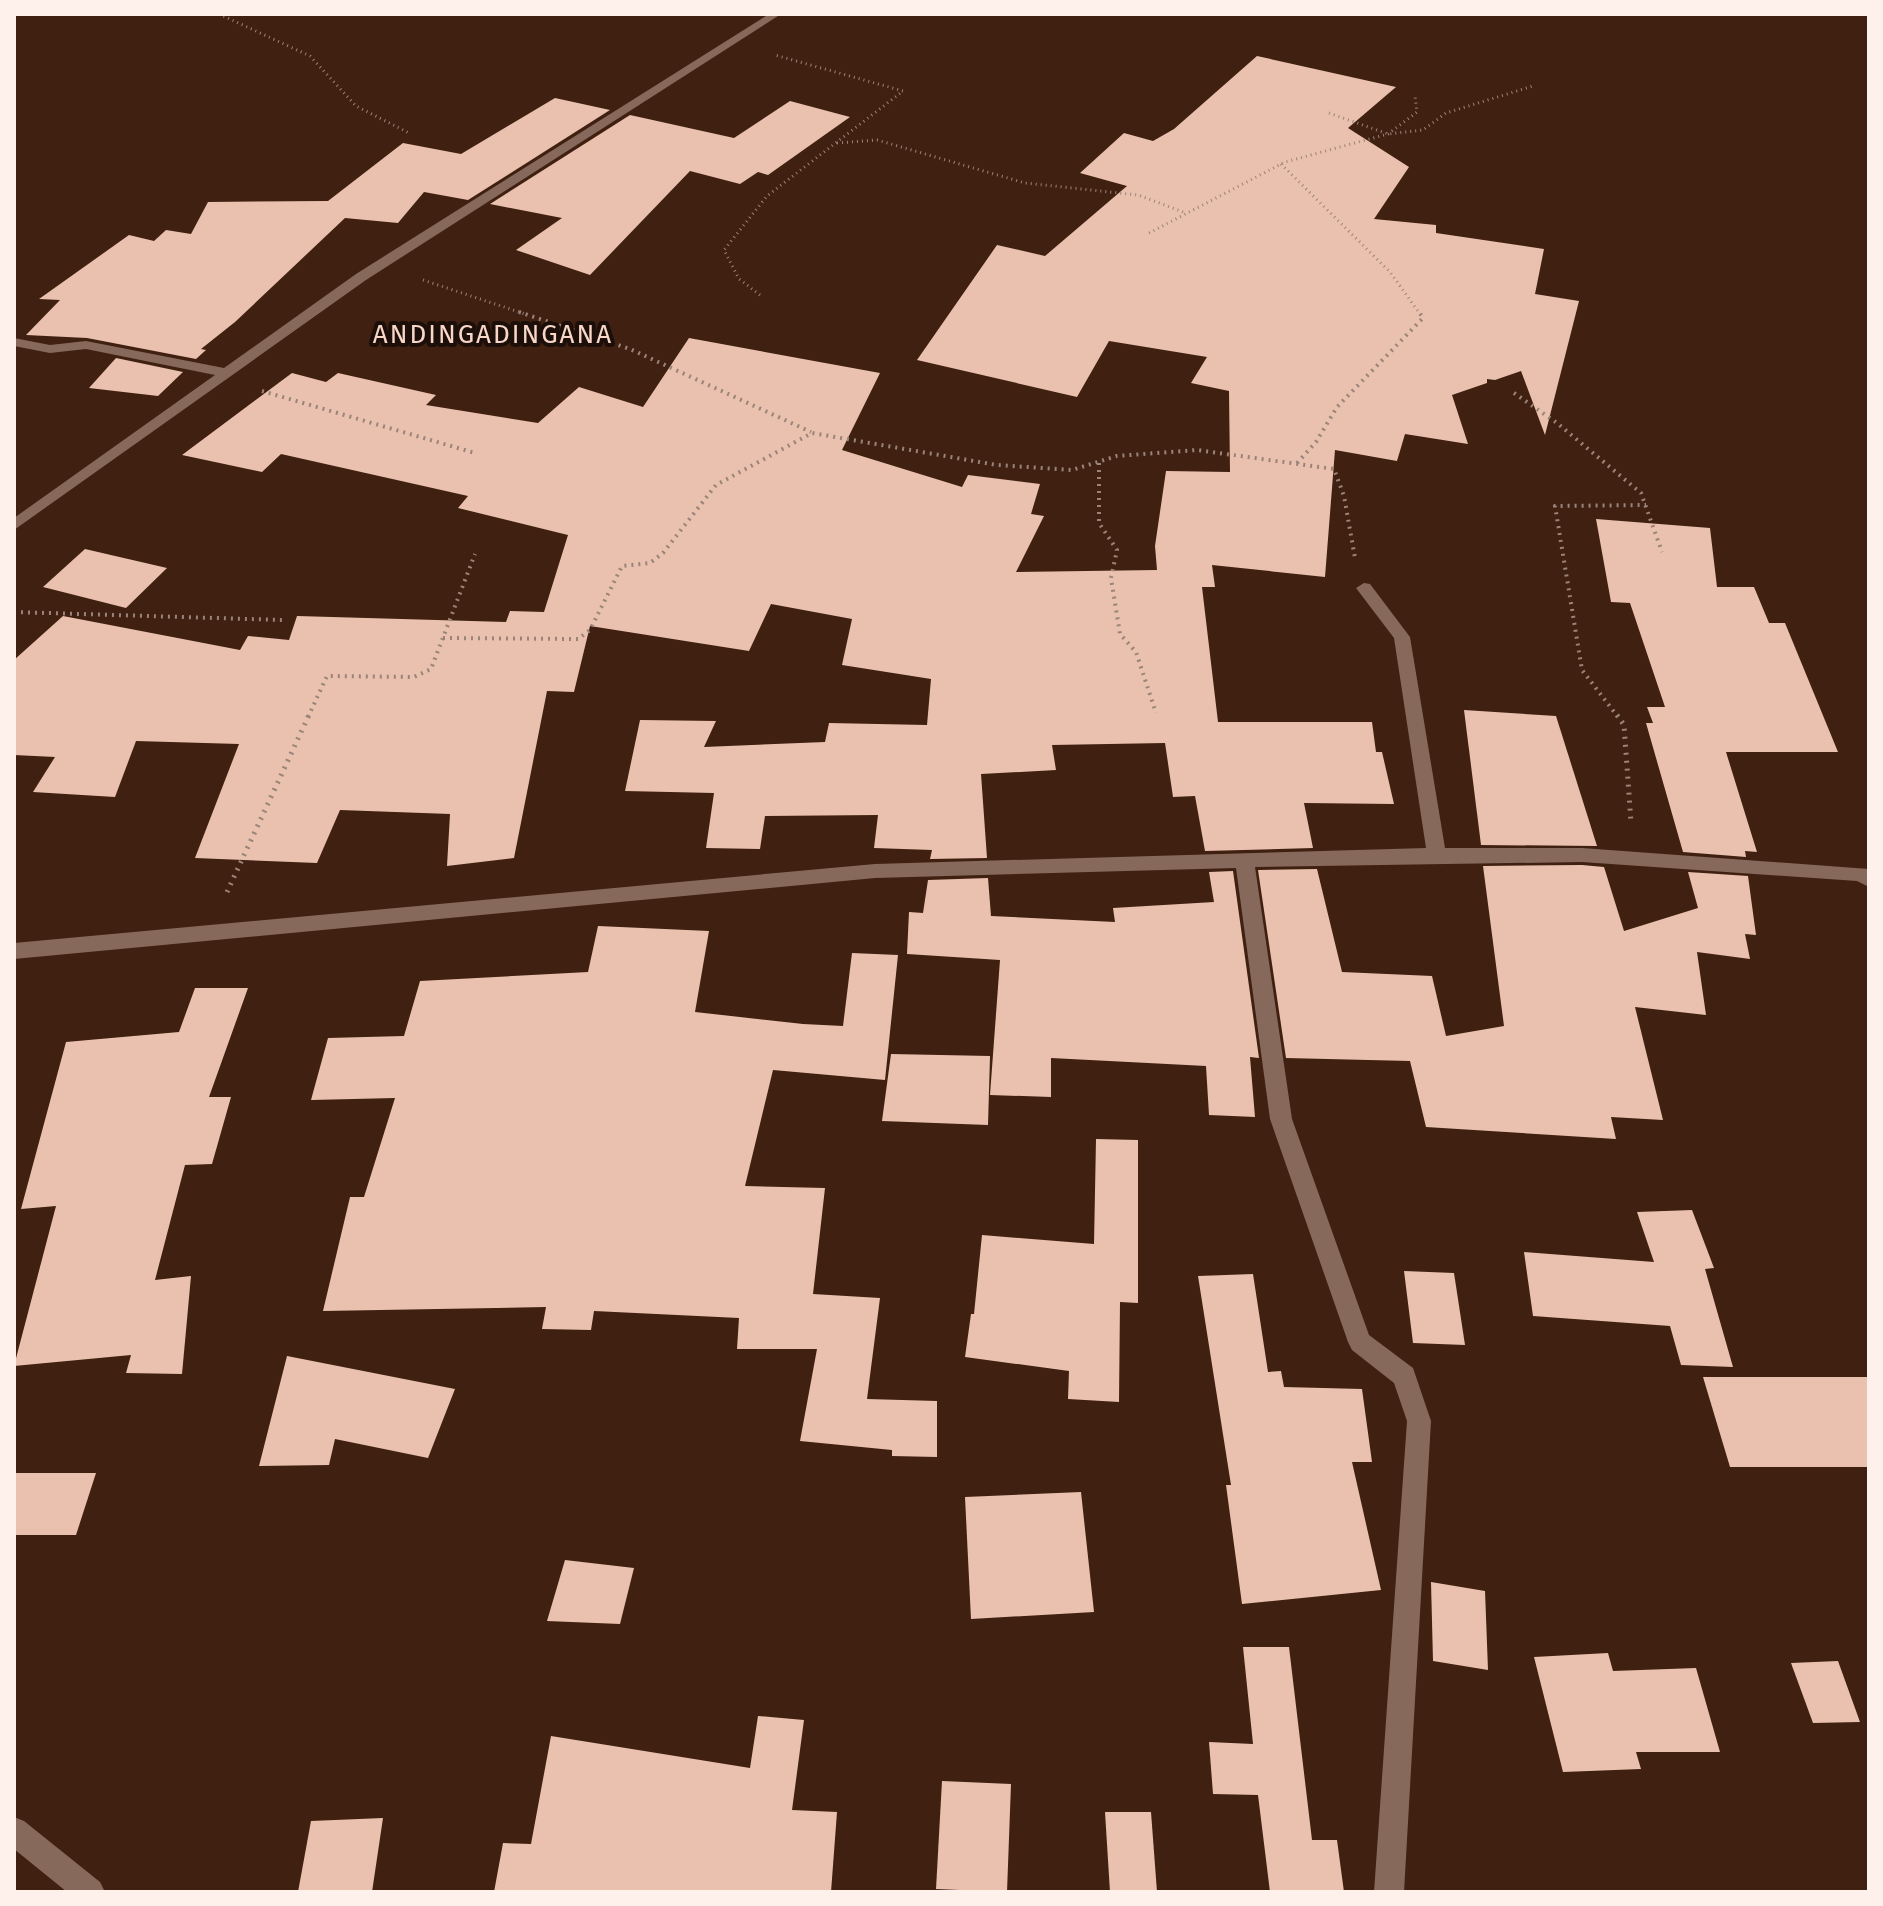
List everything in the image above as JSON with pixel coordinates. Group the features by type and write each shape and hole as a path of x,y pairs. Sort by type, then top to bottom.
{"street":[{"path":"14,525 379,266 776,14"},
{"path":"14,342 50,349 86,345 222,375"},
{"path":"1364,588 1402,637 1437,855"},
{"path":"14,951 875,871 1437,855 1582,855 1862,874 1869,880"},
{"path":"1245,862 1281,1119 1360,1342 1404,1376 1419,1421 1389,1892"},
{"path":"14,1831 90,1892"}],"path":[{"path":"219,14 310,56 356,106 411,134"},
{"path":"732,43 903,91 767,196 724,250 739,279 760,295"},
{"path":"1149,233 1281,164 1388,134 1423,130 1446,113 1533,86"},
{"path":"1388,134 1417,112 1415,96"},
{"path":"1329,113 1388,134"},
{"path":"836,143 877,140 1025,183 1138,195 1186,213"},
{"path":"1281,164 1390,272 1423,318 1337,407 1316,442 1297,464"},
{"path":"379,266 630,349 812,433 997,465 1072,470 1117,456 1197,450 1334,469 1344,496 1358,577 1364,588"},
{"path":"222,375 475,453"},
{"path":"1514,393 1557,423 1641,493 1662,552"},
{"path":"443,638 578,639 590,630 622,566 650,563 663,553 716,485 812,433"},
{"path":"1099,463 1099,523 1117,550 1111,578 1120,634 1136,652 1156,713"},
{"path":"1628,782 1624,725 1582,670 1555,506 1646,505"},
{"path":"208,933 327,676 414,677 431,669 475,554"},
{"path":"14,612 282,620"}],"building":[{"path":"1257,56 1396,87 1348,128 1409,167 1374,219 1436,225 1436,233 1544,249 1535,294 1579,301 1545,435 1521,371 1495,380 1487,379 1487,383 1452,395 1468,444 1405,434 1397,461 1335,450 1325,577 1212,565 1215,587 1202,587 1218,722 1372,722 1376,752 1382,752 1394,804 1304,803 1313,848 1205,851 1195,796 1173,797 1165,743 1052,745 1056,770 981,774 987,858 930,859 932,850 874,848 878,815 765,816 760,849 706,848 714,793 625,791 640,720 716,721 704,747 825,742 829,723 927,725 931,679 842,665 852,619 771,604 749,651 590,626 574,692 547,691 514,858 447,866 450,814 340,810 317,863 195,858 239,744 136,741 115,797 33,792 55,757 14,755 14,660 63,616 240,650 248,636 289,640 297,616 506,622 510,611 544,612 568,535 458,508 468,496 281,454 262,472 182,455 292,373 326,382 338,373 436,395 426,405 538,423 579,387 643,407 689,338 880,373 842,450 962,487 968,475 1040,484 1031,514 1044,516 1016,572 1157,570 1155,546 1166,471 1230,472 1229,391 1191,383 1207,357 1109,341 1077,397 917,360 997,245 1045,256 1127,186 1080,173 1124,133 1153,141 1174,129"},
{"path":"555,98 610,110 468,200 424,192 398,223 345,218 235,322 201,349 206,350 196,359 87,338 26,335 60,300 39,299 129,235 154,241 166,230 191,234 208,202 328,201 403,143 461,154"},
{"path":"790,101 850,117 768,175 758,172 740,184 690,171 590,275 516,250 562,218 490,204 630,115 734,138"},
{"path":"116,358 183,372 158,396 89,388"},
{"path":"1596,519 1710,528 1717,587 1754,587 1769,623 1785,623 1838,752 1726,752 1757,852 1745,851 1746,857 1683,852 1646,723 1653,723 1647,707 1665,707 1630,603 1611,602"},
{"path":"85,549 167,568 126,608 43,587"},
{"path":"1464,710 1556,716 1597,846 1481,845"},
{"path":"1483,866 1604,867 1624,931 1698,908 1688,872 1748,876 1756,935 1745,934 1750,959 1697,952 1706,1015 1635,1007 1663,1120 1611,1117 1616,1139 1426,1127 1410,1061 1286,1058 1258,870 1317,869 1342,972 1432,976 1446,1036 1504,1026"},
{"path":"1233,871 1259,1058 1250,1057 1255,1117 1209,1115 1206,1066 1051,1058 1051,1097 990,1095 1000,960 907,954 909,912 923,913 928,880 988,878 991,916 1115,922 1113,908 1214,902 1209,872"},
{"path":"598,926 709,931 695,1012 803,1024 843,1026 852,953 898,955 885,1080 773,1070 745,1186 825,1188 813,1294 880,1298 867,1399 937,1401 937,1457 892,1456 892,1450 800,1441 817,1349 737,1349 739,1318 594,1311 591,1330 542,1329 546,1307 323,1311 350,1197 364,1197 395,1098 311,1100 328,1038 404,1036 420,981 588,972"},
{"path":"195,988 248,988 209,1097 231,1097 212,1164 185,1165 155,1280 191,1276 182,1374 126,1373 131,1355 14,1366 56,1206 21,1209 66,1042 179,1032"},
{"path":"891,1054 990,1056 988,1125 882,1121"},
{"path":"1096,1139 1138,1140 1138,1303 1120,1302 1119,1402 1068,1399 1069,1371 965,1357 971,1314 974,1314 982,1235 1094,1244"},
{"path":"1692,1210 1714,1268 1705,1269 1733,1367 1681,1365 1670,1326 1533,1316 1524,1252 1654,1262 1637,1212"},
{"path":"1404,1271 1454,1273 1465,1345 1413,1343"},
{"path":"1253,1274 1268,1372 1281,1371 1284,1387 1362,1389 1372,1462 1352,1462 1381,1590 1242,1604 1226,1485 1231,1485 1198,1276"},
{"path":"287,1356 455,1389 428,1458 335,1439 329,1465 259,1466"},
{"path":"1703,1377 1869,1377 1869,1467 1730,1467"},
{"path":"14,1473 96,1473 76,1535 14,1535"},
{"path":"1081,1492 1094,1612 971,1619 965,1497"},
{"path":"565,1560 634,1568 620,1624 547,1621"},
{"path":"1431,1582 1485,1591 1488,1670 1433,1661"},
{"path":"1243,1647 1289,1647 1312,1840 1337,1840 1344,1892 1270,1892 1258,1795 1213,1794 1209,1742 1253,1744"},
{"path":"1608,1653 1613,1671 1696,1668 1720,1752 1636,1752 1641,1769 1563,1772 1534,1657"},
{"path":"1838,1661 1860,1722 1813,1723 1791,1663"},
{"path":"758,1716 804,1720 792,1810 837,1812 831,1892 494,1892 503,1843 531,1844 551,1736 750,1768"},
{"path":"942,1781 1011,1784 1007,1892 936,1889"},
{"path":"1105,1812 1151,1812 1157,1892 1110,1892"},
{"path":"383,1818 372,1892 298,1892 311,1821"}],"district":[{"name":"ANDINGADINGANA","path":"493,334"}]}
